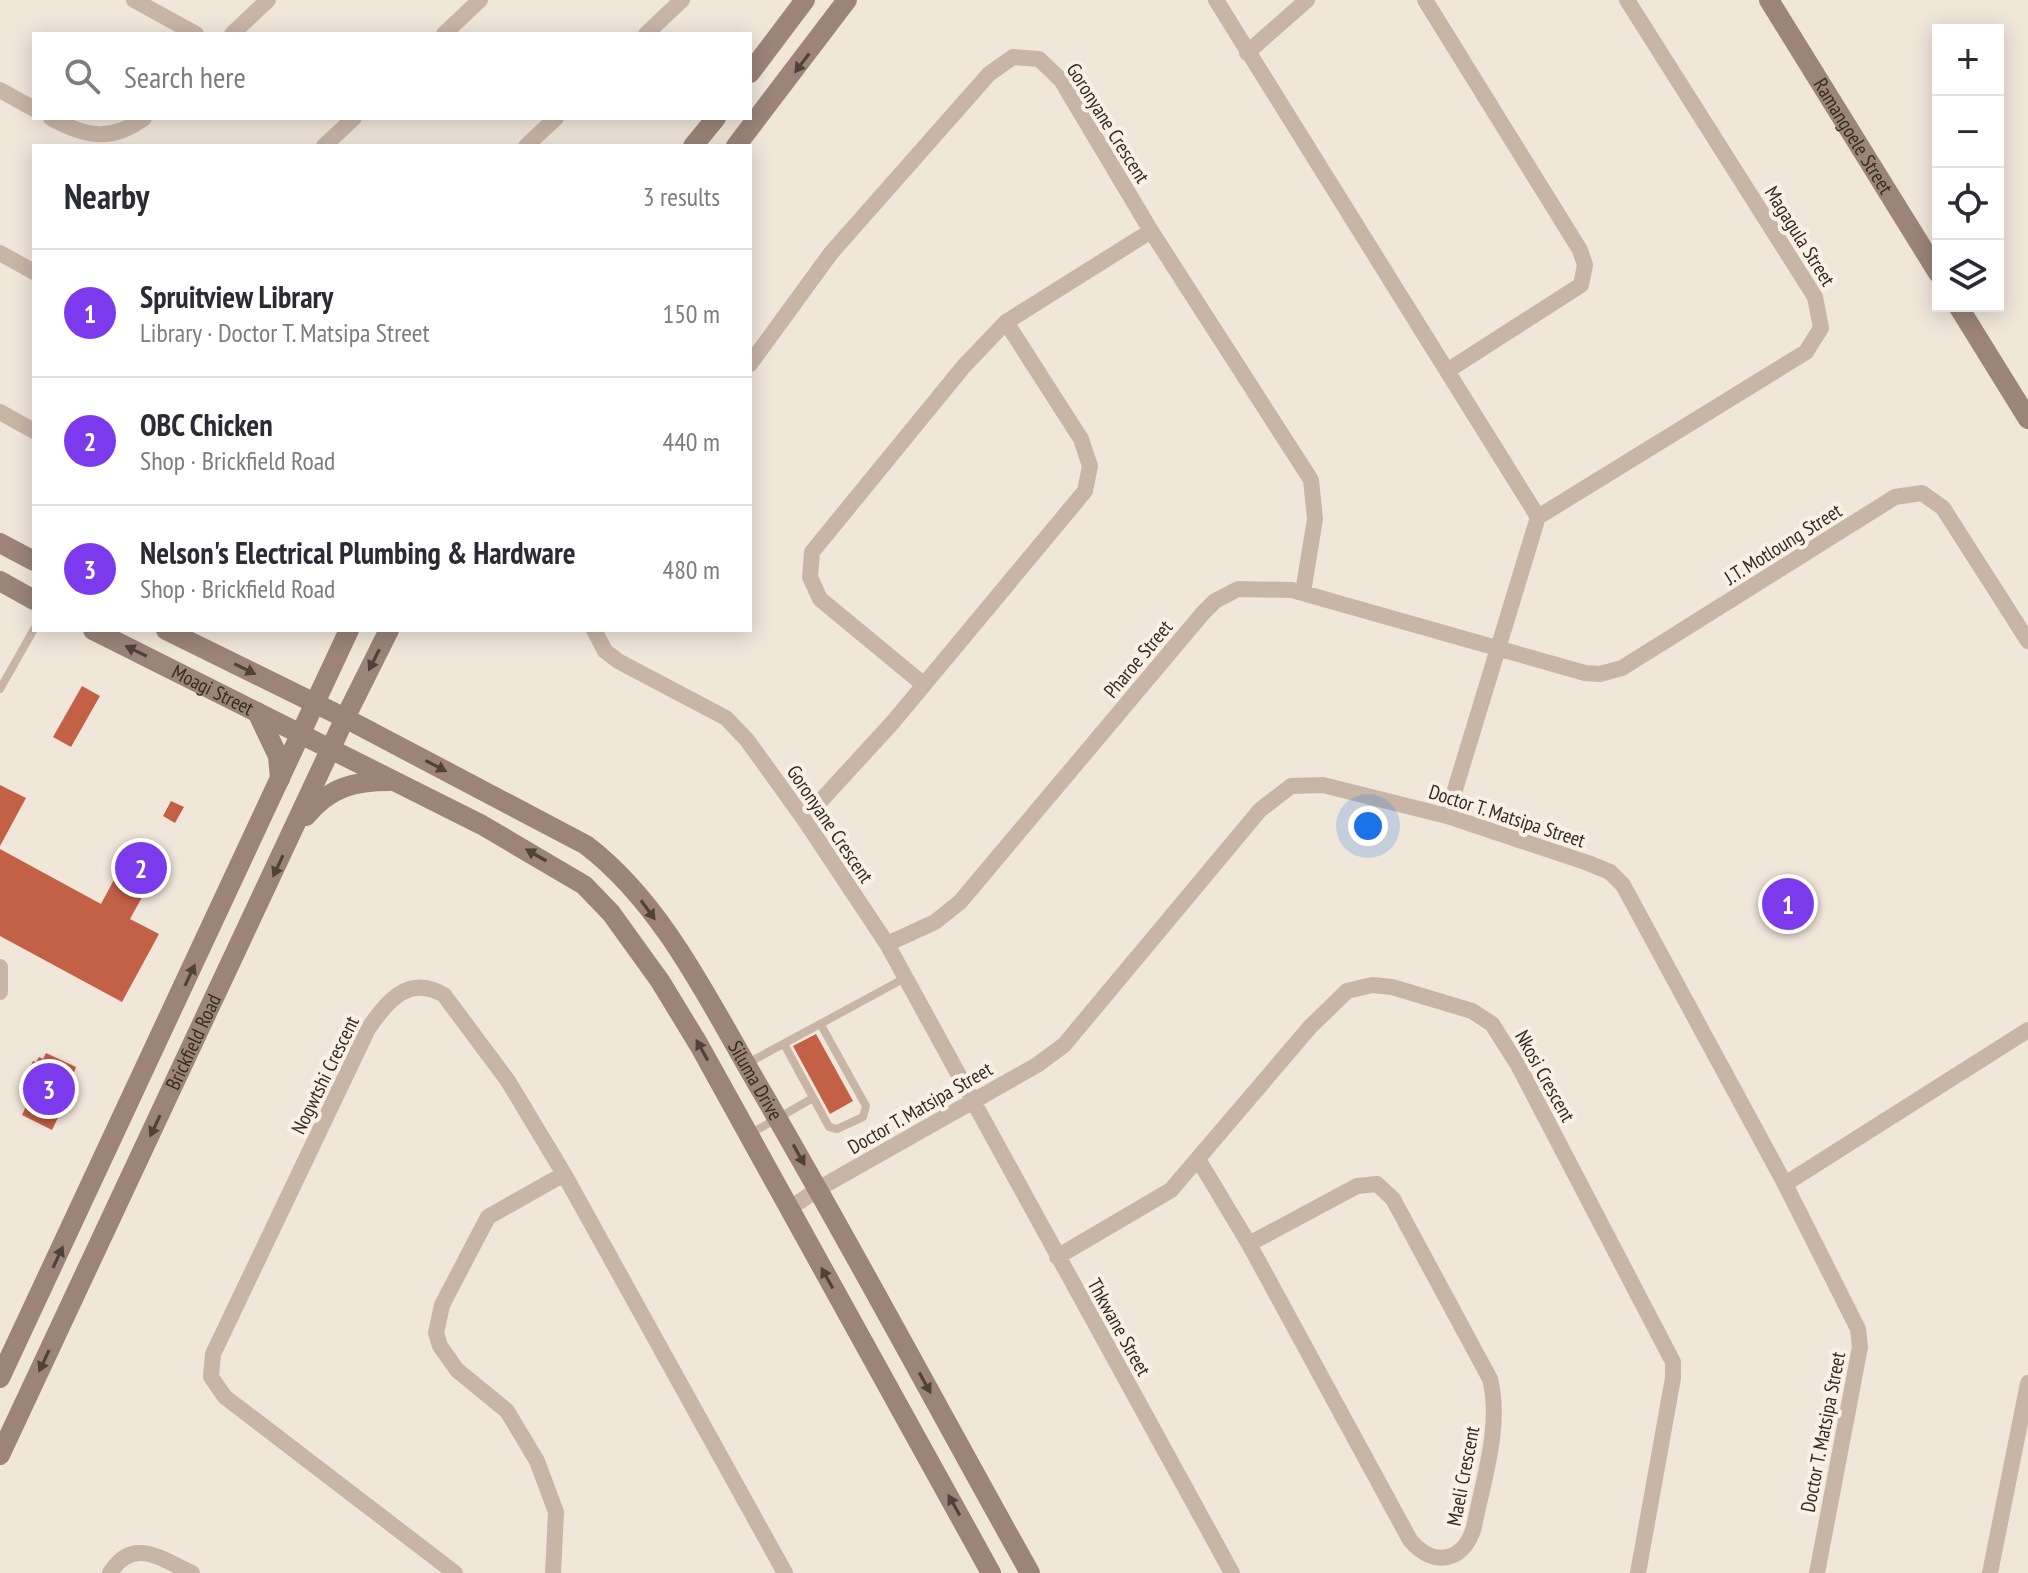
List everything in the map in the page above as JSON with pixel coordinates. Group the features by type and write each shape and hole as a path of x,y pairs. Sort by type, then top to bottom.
{"street":[{"path":"134,0 192,32"},
{"path":"234,32 268,0"},
{"path":"446,32 480,0"},
{"path":"648,32 682,0"},
{"path":"752,70 805,0"},
{"path":"738,144 847,0"},
{"path":"1216,0 1538,517 1447,816"},
{"path":"1247,53 1307,0"},
{"path":"1425,0 1563,223 1585,265 1581,285 1447,371"},
{"name":"Magagula Street","path":"1538,517 1806,352 1821,328 1815,297 1627,0"},
{"name":"Ramangoele Street","path":"1769,0 1932,263"},
{"name":"Goronyane Crescent","path":"752,361 831,253 1005,60 1032,57 1052,68 1151,231 1311,480 1315,519 1303,592"},
{"path":"0,90 32,108"},
{"path":"54,120 72,130 103,137 120,133 141,120"},
{"path":"326,144 352,120"},
{"path":"528,144 554,120"},
{"path":"695,144 714,120"},
{"path":"923,684 820,599 810,577 812,552 964,366 1006,322 1151,231"},
{"path":"0,253 32,271"},
{"path":"1962,312 2028,419"},
{"path":"804,819 1076,506 1089,479 1090,466 1081,439 1006,322"},
{"path":"0,412 32,430"},
{"name":"J.T. Motloung Street","path":"1496,649 1585,673 1615,671 1895,497 1908,493 1931,496 1943,508 2028,641"},
{"path":"0,543 32,560"},
{"path":"0,581 32,599"},
{"name":"Pharoe Street","path":"887,944 935,922 960,902 1215,601 1226,594 1252,587 1303,592 1496,649"},
{"name":"Moagi Street","path":"97,632 332,750"},
{"name":"Moagi Street","path":"177,632 345,718"},
{"name":"Brickfield Road","path":"0,1378 348,632"},
{"name":"Brickfield Road","path":"0,1455 388,632"},
{"name":"Goronyane Crescent","path":"595,632 605,651 618,661 716,711 736,727 804,819 887,944 971,1101"},
{"path":"257,712 278,756 280,783"},
{"name":"Siluma Drive","path":"345,718 586,845 612,865 664,932 746,1064 1030,1573"},
{"name":"Siluma Drive","path":"332,750 557,867 597,897 665,990 991,1573"},
{"path":"293,834 317,803 344,785 394,781"},
{"name":"Doctor T. Matsipa Street","path":"789,1209 818,1189 1037,1065 1070,1039 1251,821 1280,792 1291,786 1310,783 1344,788 1447,816 1588,863 1617,877 1785,1184 1852,1314 1860,1347 1817,1573"},
{"path":"0,967 0,992"},
{"name":"Nkosi Crescent","path":"1057,1257 1171,1190 1310,1027 1347,991 1372,985 1392,987 1456,1005 1492,1024 1522,1073 1673,1362 1671,1393 1638,1573"},
{"name":"Nogwtshi Crescent","path":"455,1573 225,1397 211,1377 213,1354 368,1029 390,999 416,987 433,988 456,1008 508,1081 564,1174 785,1573"},
{"path":"1785,1184 2028,1030"},
{"name":"Thkwane Street","path":"971,1101 1232,1573"},
{"name":"Maeli Crescent","path":"1198,1159 1249,1244 1410,1540 1431,1558 1445,1559 1456,1555 1470,1541 1474,1527 1495,1416 1494,1396 1490,1379 1393,1199 1377,1184 1357,1186 1249,1244"},
{"path":"553,1573 556,1512 537,1461 507,1411 457,1370 440,1346 436,1333 442,1305 488,1217 564,1174"},
{"path":"1990,1573 2028,1383"},
{"path":"110,1573 121,1557 142,1552 192,1573"}],"lane":[{"path":"0,689 32,632"},
{"path":"746,1064 905,978"},
{"path":"784,1044 834,1129 866,1113 821,1025"},
{"path":"748,1135 813,1098"}],"building":[{"path":"82,686 100,696 71,747 53,737"},
{"path":"0,785 26,798 0,846"},
{"path":"171,801 184,807 175,823 163,816"},
{"path":"132,846 162,861 130,919 159,934 122,1002 0,936 0,849 101,904"},
{"path":"816,1034 853,1101 830,1114 793,1046"},
{"path":"46,1053 76,1067 71,1080 75,1082 52,1130 22,1115 33,1092 21,1086 33,1061 36,1062 39,1057 43,1059"}],"place":[{"name":"OBC Chicken","path":"141,868"},
{"name":"Spruitview Library","path":"1788,904"},
{"name":"Nelson's Electrical Plumbing & Hardware","path":"49,1089"}]}
